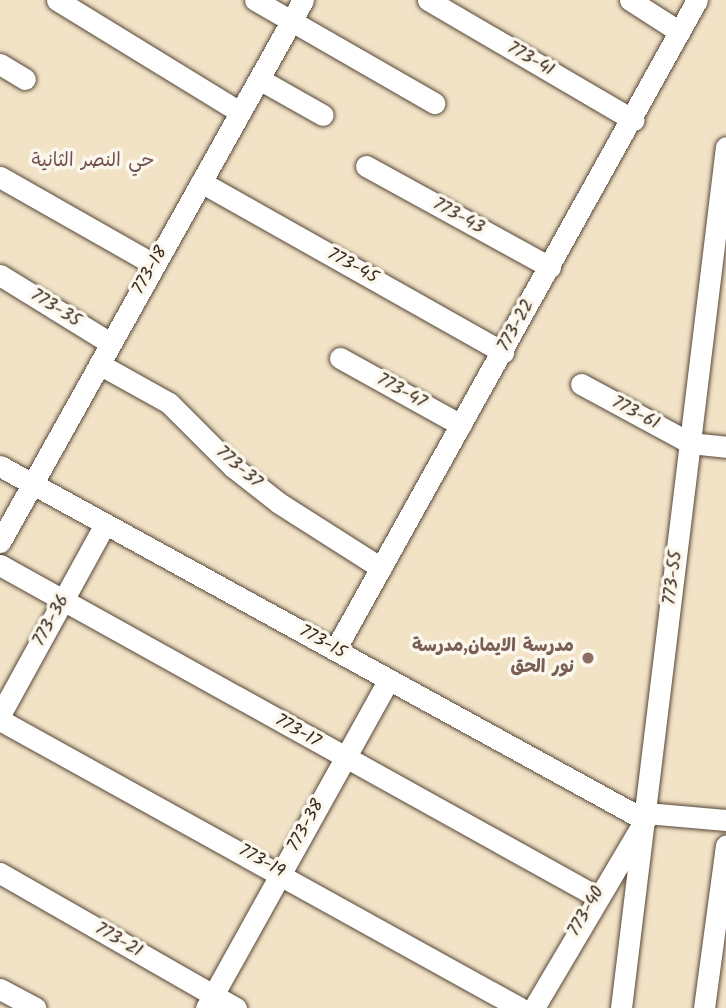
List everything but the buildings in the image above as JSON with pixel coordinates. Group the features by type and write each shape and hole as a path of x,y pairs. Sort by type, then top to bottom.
{"street":[{"path":"57,0 240,112"},
{"path":"255,0 434,103"},
{"name":"773-18","path":"0,542 303,0"},
{"name":"773-41","path":"428,0 633,120"},
{"path":"630,0 680,32"},
{"name":"773-22","path":"335,650 633,120 697,0"},
{"path":"0,64 25,79"},
{"path":"259,79 323,115"},
{"name":"773-55","path":"621,1008 726,147"},
{"name":"773-43","path":"366,166 550,267"},
{"path":"0,177 155,265"},
{"name":"773-45","path":"201,182 503,352"},
{"name":"773-35","path":"0,275 110,343"},
{"name":"773-47","path":"341,358 461,425"},
{"name":"773-37","path":"99,364 169,403 233,467 279,503 381,568"},
{"name":"773-61","path":"580,384 690,443"},
{"path":"690,443 726,447"},
{"name":"773-15","path":"0,466 388,681 645,816"},
{"name":"773-36","path":"0,718 104,526"},
{"name":"773-17","path":"0,565 344,759 596,896"},
{"name":"773-38","path":"209,1002 388,681"},
{"name":"773-19","path":"0,718 520,1008"},
{"path":"645,816 726,820"},
{"name":"773-40","path":"534,1008 596,896 645,816"},
{"path":"704,1008 726,845"},
{"name":"773-21","path":"0,873 209,1002 236,1008"},
{"path":"0,989 35,1008"}],"place":[{"name":"مدرسة الايمان,مدرسة نور الحق","path":"588,658"}],"district":[{"name":"حي النصر الثانية","path":"93,162"}]}
